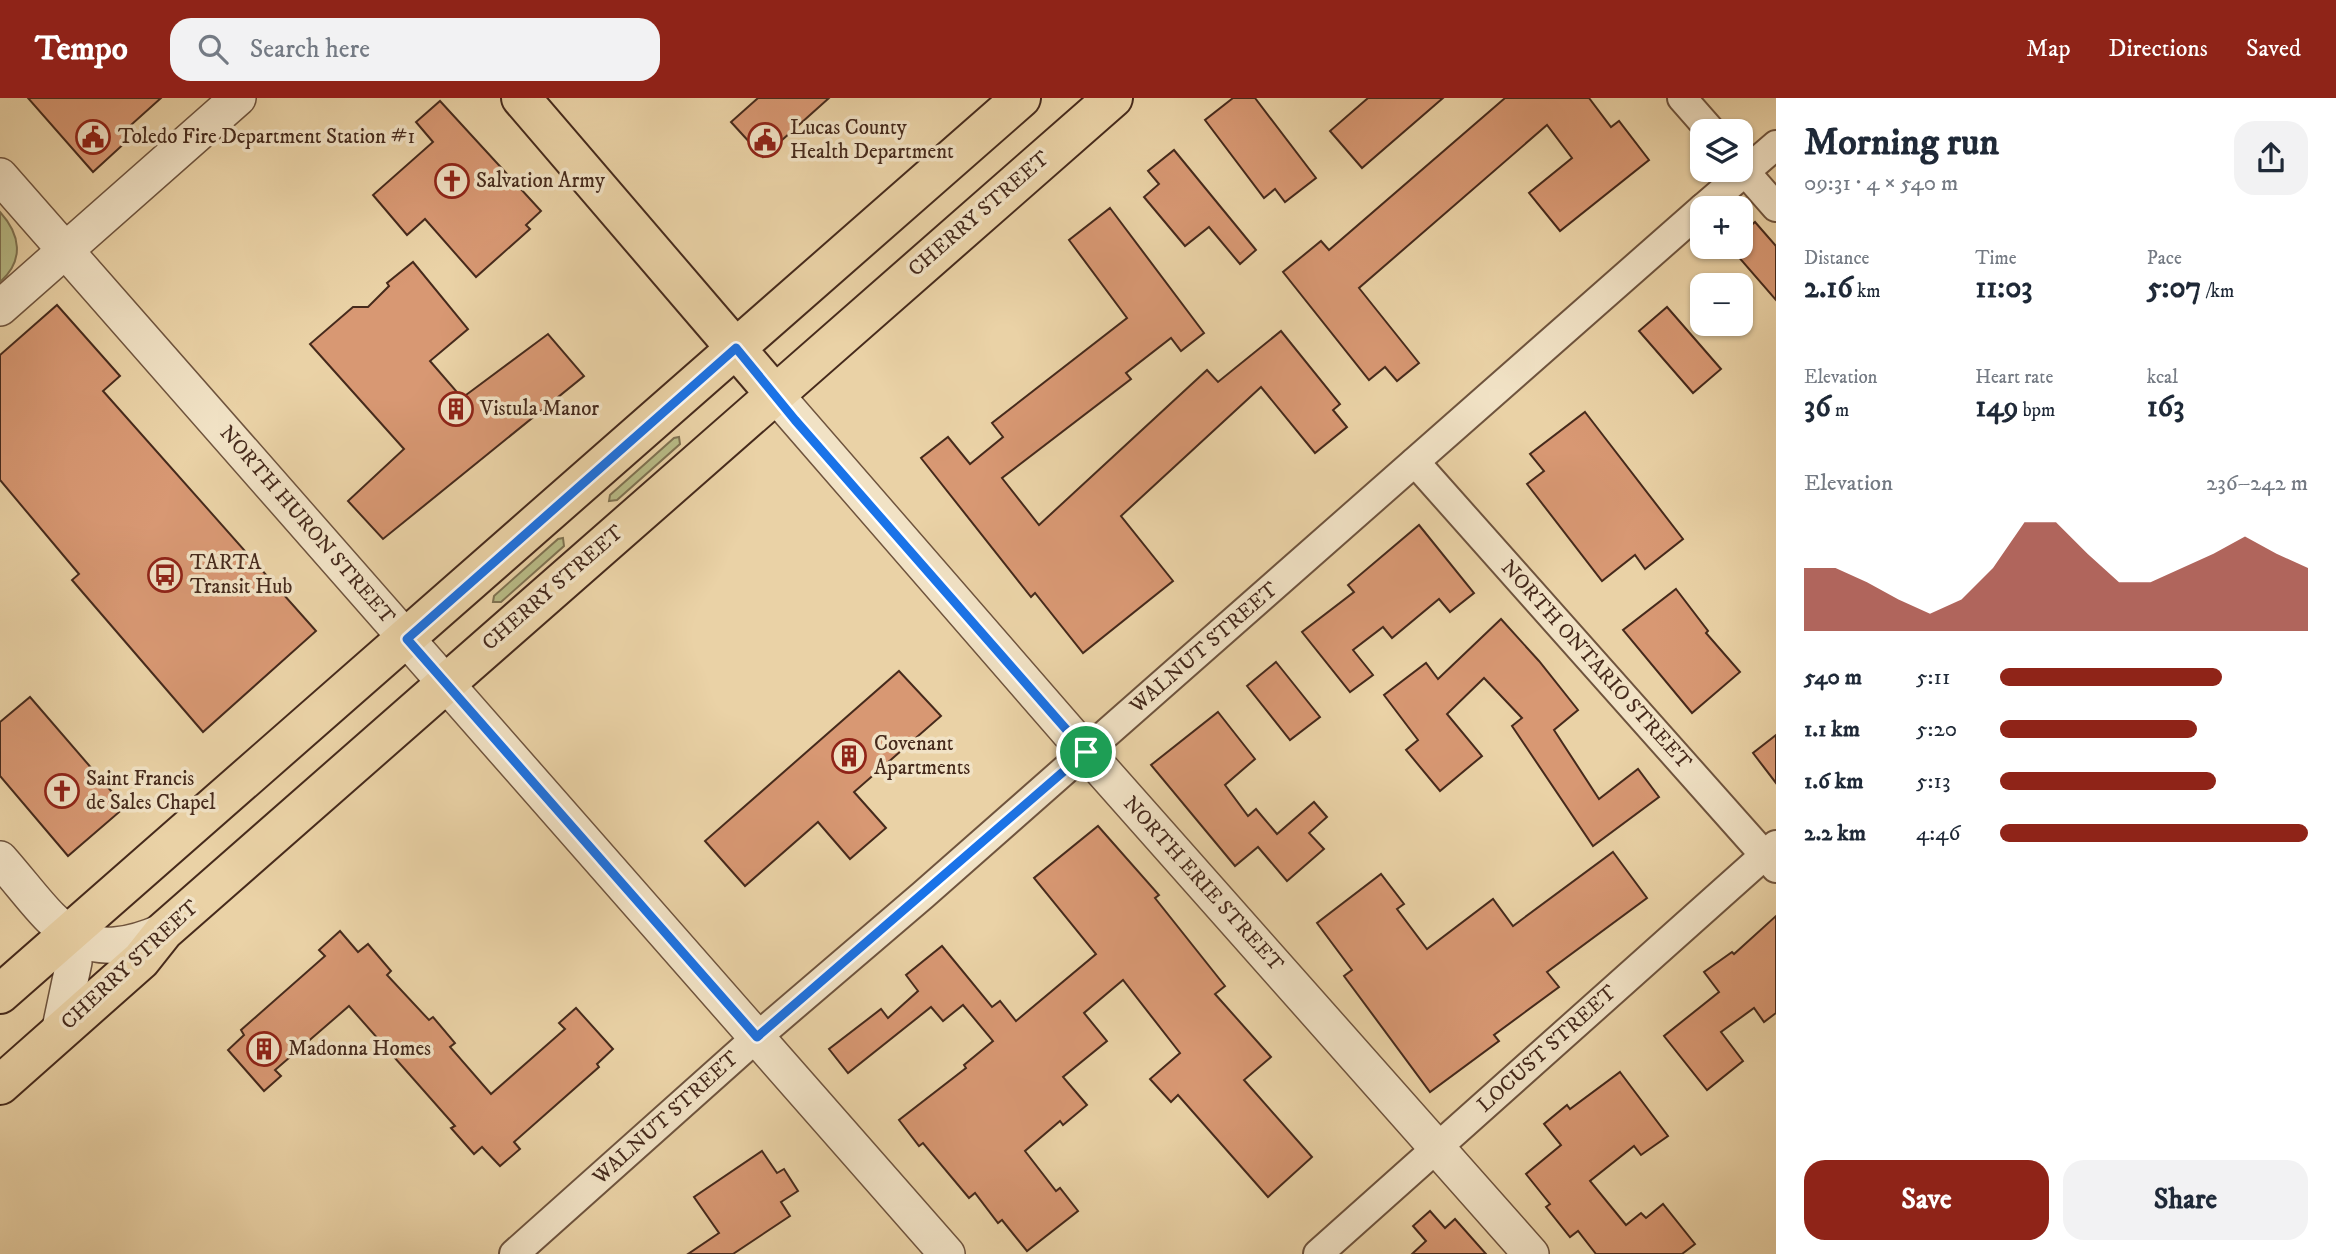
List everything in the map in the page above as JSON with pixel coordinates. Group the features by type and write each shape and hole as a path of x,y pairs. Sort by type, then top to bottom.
{"main road":[{"name":"NORTH ERIE STREET","path":"521,98 774,393"},
{"path":"0,994 1021,98"},
{"name":"CHERRY STREET","path":"0,1085 141,960 164,931 1113,98"}],"street":[{"path":"0,308 238,98"},
{"path":"1682,98 1700,119"},
{"name":"WALNUT STREET","path":"1753,162 1776,145"},
{"name":"NORTH HURON STREET","path":"0,176 947,1254"},
{"path":"1753,181 1776,207"},
{"name":"WALNUT STREET","path":"1716,196 1730,182"},
{"name":"WALNUT STREET","path":"514,1254 757,1037 1086,752 1690,219"},
{"name":"NORTH ERIE STREET","path":"774,393 1086,752 1531,1254"},
{"name":"NORTH ONTARIO STREET","path":"1415,462 1772,856"},
{"name":"LOCUST STREET","path":"1318,1254 1772,856"},
{"path":"0,859 68,936 75,962 59,1032"},
{"path":"68,936 93,946 114,946 140,941 164,931"}],"green space":[{"path":"0,212 12,229 17,247 13,265 0,282"},
{"path":"679,437 680,444 617,500 609,501 610,495 674,438"},
{"path":"563,538 564,546 501,602 493,602 494,596 558,539"}],"building":[{"name":"Toledo Fire Department Station #1","path":"28,98 161,98 122,133 128,140 93,172"},
{"name":"Lucas County Health Department","path":"758,98 829,98 763,157 731,122"},
{"path":"1233,98 1255,98 1316,178 1285,202 1275,189 1264,198 1205,120"},
{"path":"1368,98 1443,98 1362,168 1330,131"},
{"path":"1505,98 1589,98 1611,127 1619,121 1649,160 1560,231 1529,193 1572,158 1547,125 1359,288 1419,363 1397,381 1385,367 1369,380 1283,272 1321,241 1329,250"},
{"name":"Salvation Army","path":"440,101 541,211 526,225 530,229 476,277 425,219 407,235 373,195 433,142 416,122"},
{"path":"1174,150 1256,250 1240,264 1209,227 1185,246 1144,197 1159,184 1148,171"},
{"path":"1110,208 1204,333 1181,351 1171,338 1126,373 1131,379 1002,478 1039,525 1207,370 1218,382 1281,331 1340,404 1333,410 1347,427 1315,453 1261,387 1121,516 1173,581 1083,653 1035,593 1031,597 921,458 948,437 970,464 1003,437 992,423 1127,318 1069,240"},
{"path":"1755,222 1776,246 1776,300 1740,259 1753,259"},
{"name":"Vistula Manor","path":"413,262 468,329 430,361 462,398 548,334 584,376 383,539 348,501 404,449 310,344 353,307 368,307 389,286 387,283"},
{"path":"57,305 120,376 103,391 316,631 203,732 72,580 79,574 0,480 0,355"},
{"path":"1667,307 1721,369 1693,393 1639,331"},
{"path":"1585,412 1683,539 1645,569 1635,555 1602,581 1527,484 1544,471 1530,454"},
{"path":"1419,525 1474,593 1450,612 1439,599 1392,638 1383,627 1353,650 1373,675 1350,692 1302,632 1354,592 1348,585"},
{"path":"1676,589 1708,631 1706,633 1740,672 1692,713 1623,630"},
{"path":"1501,619 1578,710 1554,730 1599,799 1638,769 1659,797 1593,846 1512,726 1522,718 1484,678 1447,714 1482,756 1440,791 1406,750 1418,740 1384,695 1426,663 1438,679"},
{"path":"1276,662 1320,717 1290,740 1247,686"},
{"name":"Covenant Apartments","path":"899,671 941,716 854,792 886,828 850,859 818,822 745,886 705,841"},
{"name":"Saint Francis de Sales Chapel","path":"30,697 125,807 68,856 0,776 0,722"},
{"path":"1218,712 1255,759 1225,785 1248,816 1256,809 1277,834 1314,802 1327,817 1309,833 1324,849 1287,881 1258,847 1235,866 1151,765"},
{"path":"1776,735 1776,783 1753,753"},
{"path":"1098,826 1159,895 1155,898 1225,986 1215,994 1271,1057 1244,1080 1312,1157 1268,1197 1178,1095 1171,1102 1150,1079 1180,1053 1123,980 1084,1013 1107,1041 1063,1077 1087,1105 1063,1125 1060,1121 1025,1151 1056,1191 1060,1188 1078,1211 1027,1251 1002,1220 998,1223 975,1193 969,1198 923,1143 919,1146 899,1120 966,1068 964,1065 993,1041 963,1005 943,1021 931,1007 848,1073 829,1049 881,1009 888,1018 918,991 906,975 942,946 992,1007 1000,1001 1016,1021 1096,954 1034,878"},
{"path":"1613,852 1647,898 1547,972 1559,987 1494,1035 1499,1041 1430,1092 1344,976 1352,970 1317,923 1381,874 1404,904 1397,909 1427,949 1493,899 1513,926"},
{"path":"1776,916 1776,1013 1764,1022 1754,1008 1721,1032 1743,1061 1707,1090 1664,1036 1719,992 1704,972 1732,952 1734,954"},
{"name":"Madonna Homes","path":"340,931 358,952 368,944 391,971 387,975 429,1020 433,1017 455,1043 450,1047 491,1094 565,1029 559,1023 576,1008 613,1049 597,1064 599,1067 514,1142 520,1149 500,1166 482,1147 474,1154 451,1128 455,1126 349,1006 275,1070 281,1076 264,1091 228,1050 244,1035 241,1030 325,956 319,950"},
{"path":"1620,1072 1668,1136 1641,1155 1634,1146 1590,1181 1626,1225 1641,1213 1646,1218 1663,1204 1695,1244 1682,1254 1596,1254 1578,1231 1570,1237 1546,1207 1550,1204 1526,1174 1561,1145 1544,1124 1567,1105 1570,1109"},
{"path":"762,1151 777,1173 784,1169 798,1191 781,1202 790,1216 733,1254 688,1254 719,1233 694,1197"},
{"path":"1430,1211 1445,1228 1455,1219 1486,1254 1412,1254 1426,1241 1413,1226"}],"place":[{"name":"Toledo Fire Department Station #1","path":"93,137"},
{"name":"Lucas County Health Department","path":"765,140"},
{"name":"Salvation Army","path":"452,181"},
{"name":"Vistula Manor","path":"456,409"},
{"name":"TARTA Transit Hub","path":"165,575"},
{"name":"Covenant Apartments","path":"849,756"},
{"name":"Saint Francis de Sales Chapel","path":"62,791"},
{"name":"Madonna Homes","path":"264,1049"}],"route":[{"path":"736,348 795,420 1086,752 757,1037 407,639 736,348"}]}
